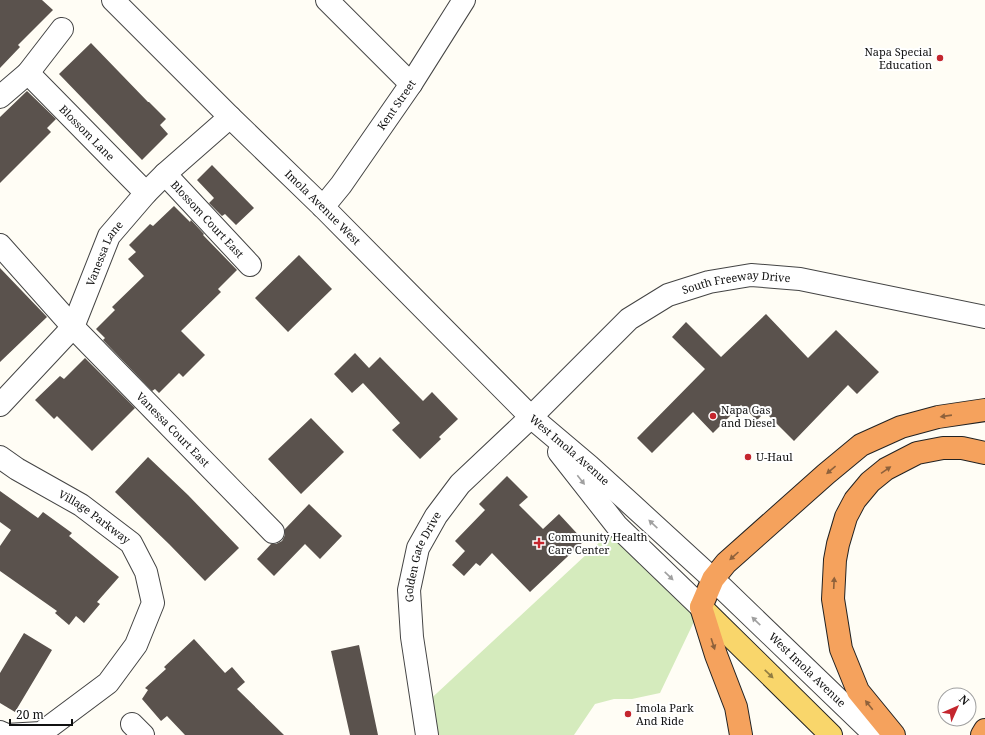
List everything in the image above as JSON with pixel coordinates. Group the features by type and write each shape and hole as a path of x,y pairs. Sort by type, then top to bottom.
{"highway":[{"path":"741,735 736,706 716,655 701,607 713,579 732,558 860,445 901,427 938,417 985,410"},
{"path":"894,735 858,691 841,649 833,599 835,560 846,517 855,500 870,482 886,469 917,452 943,448 962,448 985,453"},
{"path":"982,735 985,730"}],"main road":[{"name":"West Imola Avenue","path":"701,607 831,735"}],"street":[{"name":"Imola Avenue West","path":"113,0 230,117 324,207 531,417"},
{"path":"327,0 411,84"},
{"name":"Kent Street","path":"324,207 411,84 464,0"},
{"path":"0,96 28,73 62,29"},
{"name":"Blossom Lane","path":"28,73 146,193"},
{"name":"Vanessa Lane","path":"0,405 73,327 109,236 146,193 165,174 230,117"},
{"name":"Blossom Court East","path":"165,174 250,264"},
{"name":"Vanessa Court East","path":"0,245 73,327 273,532"},
{"name":"South Freeway Drive","path":"531,417 629,319 668,295 709,282 751,275 800,279 985,317"},
{"name":"West Imola Avenue","path":"531,417 589,466 713,579 875,735"},
{"name":"West Imola Avenue","path":"531,417 616,526 701,607"},
{"name":"Golden Gate Drive","path":"427,735 412,637 409,590 418,548 436,516 460,484 531,417"},
{"name":"Village Parkway","path":"0,457 17,469 81,505 131,543 146,572 153,603 136,645 108,683 40,734 6,735 0,732"}],"green space":[{"path":"617,526 701,607 660,693 632,699 614,699 595,704 574,735 427,735 423,706"}],"building":[{"path":"0,0 42,0 53,10 18,45 20,47 0,68"},
{"path":"91,43 166,119 160,125 168,134 142,160 59,74"},
{"path":"27,91 56,119 47,128 51,132 0,183 0,117"},
{"path":"212,165 254,208 236,225 225,214 222,216 209,203 214,198 197,180"},
{"path":"174,206 190,222 191,220 204,234 203,235 237,270 218,289 221,292 181,331 205,355 183,377 179,373 159,393 155,389 152,391 103,340 105,338 96,329 115,310 112,307 144,276 128,259 136,252 129,245 150,224 153,226"},
{"path":"299,255 332,289 288,332 255,298"},
{"path":"0,268 47,317 0,362"},
{"path":"766,314 808,358 836,330 879,372 857,394 848,385 794,441 765,412 757,420 741,405 713,433 693,412 652,453 637,438 705,369 672,337 686,322 721,357"},
{"path":"355,353 369,368 380,357 423,401 432,392 458,419 439,437 441,439 420,459 392,430 400,423 363,383 352,393 334,374"},
{"path":"85,358 135,408 92,451 57,416 54,419 35,400 60,376 64,379"},
{"path":"311,418 344,452 301,494 268,459"},
{"path":"148,457 188,495 239,548 205,581 115,492"},
{"path":"507,476 528,497 519,505 543,529 559,514 584,541 530,592 492,553 480,566 476,563 464,576 452,565 465,551 455,541 485,510 479,504"},
{"path":"0,491 38,518 43,512 72,533 69,536 119,577 97,602 100,604 84,623 76,616 69,625 55,613 57,611 0,571 0,546 11,530 0,522"},
{"path":"309,504 342,536 320,559 305,544 274,576 257,559 271,544 276,544 282,541 285,535 285,529"},
{"path":"24,633 52,650 15,712 0,703 0,673"},
{"path":"194,639 225,673 232,667 245,682 237,689 284,735 185,735 167,716 161,721 142,699 148,690 145,688 166,669 164,667"},
{"path":"359,645 378,735 350,735 331,651"}],"place":[{"name":"Napa Special Education","path":"940,58"},
{"name":"Napa Gas and Diesel","path":"713,416"},
{"name":"U-Haul","path":"748,457"},
{"name":"Community Health Care Center","path":"539,543"},
{"name":"Imola Park And Ride","path":"628,714"}]}
